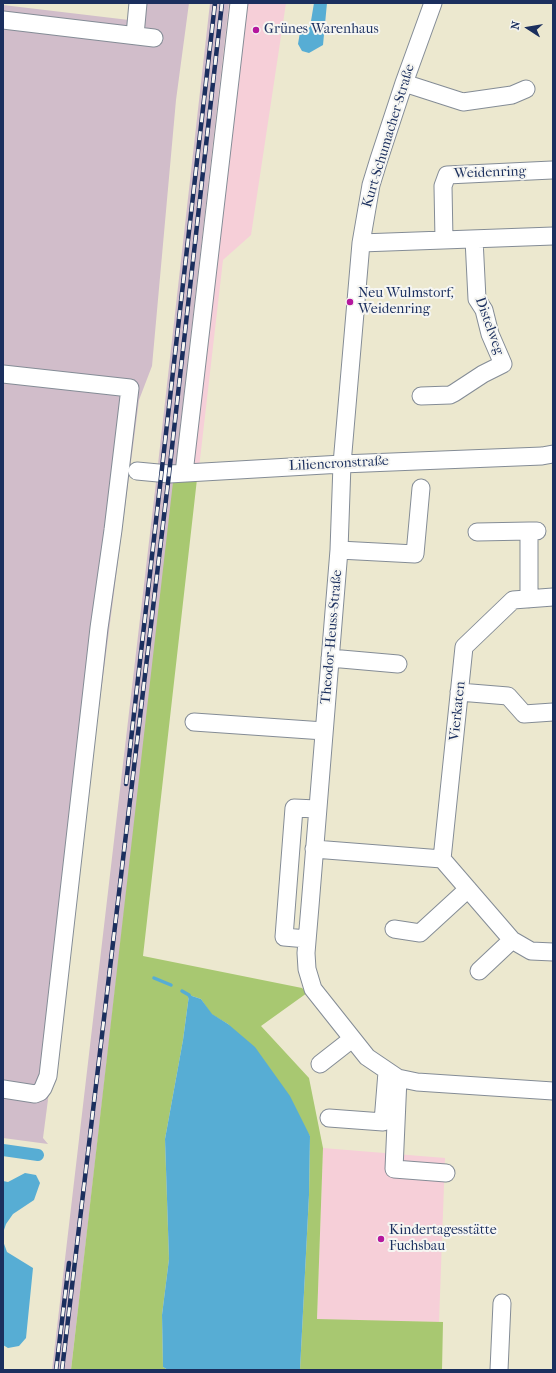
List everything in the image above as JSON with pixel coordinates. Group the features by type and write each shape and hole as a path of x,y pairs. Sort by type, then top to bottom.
{"street":[{"path":"135,35 138,3"},
{"path":"184,473 239,3"},
{"name":"Kurt-Schumacher-Straße","path":"342,464 361,243 372,185 404,83 433,3"},
{"path":"3,20 154,38"},
{"path":"404,83 463,102 512,95 526,88"},
{"name":"Weidenring","path":"444,240 443,186 447,175 552,170"},
{"path":"361,243 553,236"},
{"name":"Distelweg","path":"421,396 450,395 503,364 490,334 484,310 477,299 474,239"},
{"path":"3,374 130,388 113,530 99,628 48,1076 44,1088 35,1094 3,1089"},
{"name":"Liliencronstraße","path":"137,471 169,474 342,464 549,456"},
{"name":"Theodor-Heuss-Straße","path":"342,464 339,550 306,953 307,969 313,989 367,1057 393,1074 417,1082 553,1091"},
{"path":"339,550 415,554 421,488"},
{"path":"478,532 533,531 529,599"},
{"name":"Vierkaten","path":"442,859 464,647 513,600 553,597"},
{"path":"330,658 398,664"},
{"path":"459,692 508,696 524,714 553,712"},
{"path":"194,722 324,731"},
{"path":"307,939 284,937 294,808 317,809"},
{"path":"314,850 442,859 512,940 531,951 553,952"},
{"path":"394,929 420,933 468,889"},
{"path":"479,971 512,940"},
{"path":"320,1064 352,1039"},
{"path":"329,1118 383,1122 393,1074"},
{"path":"393,1074 394,1169 446,1174"},
{"path":"499,1370 502,1303"}],"shaded area":[{"path":"130,3 189,3 176,100 152,366 139,400 43,1138 48,1144 3,1138 3,5 129,20"},
{"path":"210,3 229,3 148,707 71,1370 52,1370 156,482"},
{"path":"229,3 286,3 251,235 223,260 199,468 175,468"},
{"name":"Kindertagesstätte Fuchsbau","path":"323,1148 445,1158 439,1322 317,1320"}],"green space":[{"path":"197,479 143,956 302,988 307,993 261,1026 309,1078 323,1148 317,1319 443,1322 442,1370 300,1370 309,1195 310,1136 228,1024 211,1014 201,999 189,995 183,1040 165,1139 169,1259 162,1315 163,1367 168,1370 71,1370 173,482"}],"water":[{"path":"314,3 327,3 323,45 309,53 302,51 298,44 300,32 310,27"},
{"path":"189,995 201,999 212,1014 228,1024 255,1047 290,1096 310,1136 309,1195 300,1370 168,1370 163,1367 162,1315 169,1259 165,1139 183,1040"},
{"path":"25,1173 36,1175 40,1183 34,1200 13,1214 6,1224 3,1233 3,1181 8,1182"},
{"path":"3,1241 7,1252 33,1268 26,1338 19,1346 8,1348 3,1345"}],"waterway":[{"path":"154,978 171,985"},
{"path":"182,991 189,995 191,999"},
{"path":"3,1150 38,1155"}],"railway":[{"path":"126,784 215,3"},
{"path":"62,1370 169,474 222,3"},
{"path":"56,1370 69,1263"}],"place":[{"name":"Grünes Warenhaus","path":"256,30"},
{"name":"Neu Wulmstorf, Weidenring","path":"350,302"},
{"name":"Kindertagesstätte Fuchsbau","path":"381,1239"}]}
